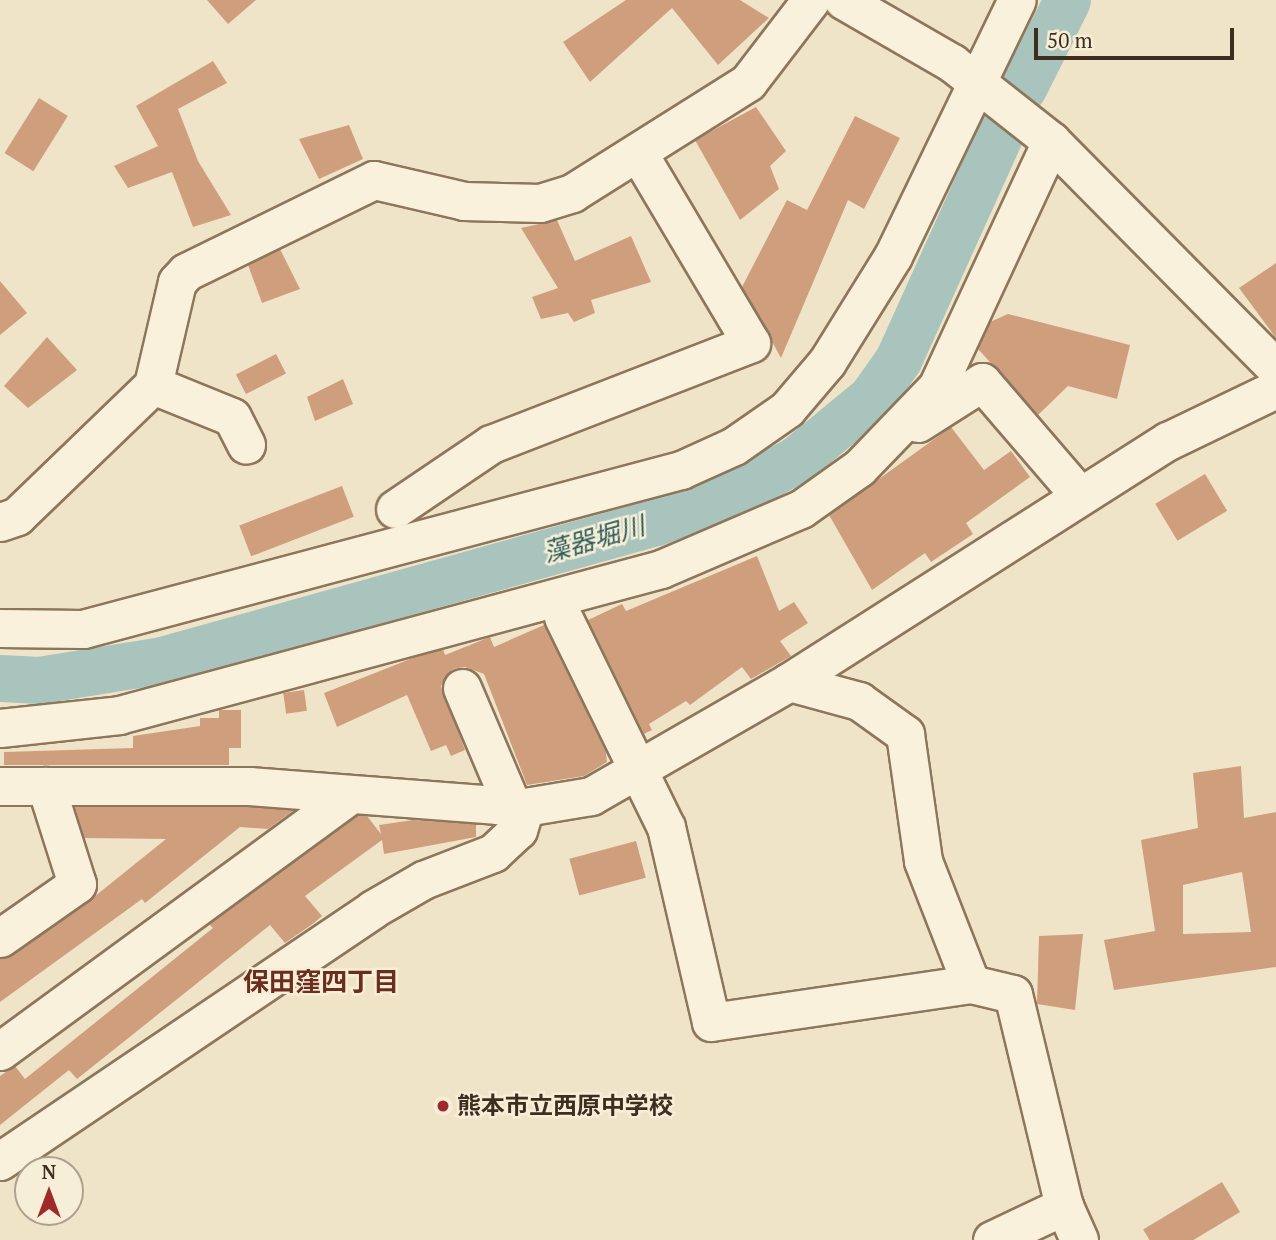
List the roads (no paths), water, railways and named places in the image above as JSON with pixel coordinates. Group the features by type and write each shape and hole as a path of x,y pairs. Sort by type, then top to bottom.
{"street":[{"path":"0,522 17,516 153,385 177,282 186,272 357,185 374,180 428,197 540,203 572,193 748,82 811,0"},
{"path":"843,0 976,81 1051,141 1276,368"},
{"path":"0,628 83,629 681,470 734,446 787,409 827,362 893,256 1017,0"},
{"path":"879,448 937,387 1051,141"},
{"path":"395,509 491,444 751,343 638,153"},
{"path":"0,728 119,715 661,569 801,509 879,448 982,382 1080,496"},
{"path":"153,385 232,417 246,445"},
{"path":"0,786 249,786 349,796 518,806 591,796 635,768 789,682 1168,441 1276,389"},
{"path":"563,617 666,827 711,1022 971,984 1013,993 1064,1206 1079,1240"},
{"path":"789,682 859,701 905,734 923,861 971,984"},
{"path":"6,1148 373,909 423,880 493,853 518,831 518,806 461,688"},
{"path":"0,938 77,884 46,786"},
{"path":"0,1051 349,796"},
{"path":"992,1240 1064,1206"}],"waterway":[{"name":"藻器堀川","path":"1023,88 1067,0"},
{"name":"藻器堀川","path":"0,678 39,680 162,660 656,522 748,486 797,459 871,398 898,360 1001,132"}],"place":[{"name":"熊本市立西原中学校","path":"443,1106"}],"district":[{"name":"保田窪四丁目","path":"321,982"}]}
